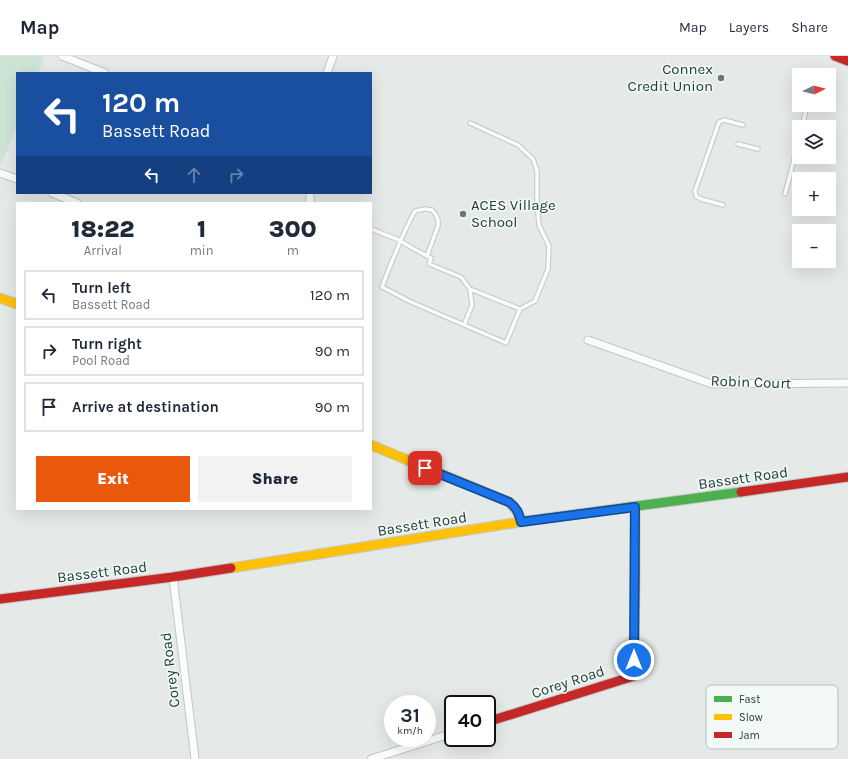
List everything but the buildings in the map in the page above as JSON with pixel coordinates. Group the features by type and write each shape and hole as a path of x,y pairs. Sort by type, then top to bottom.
{"street":[{"path":"62,56 102,72"},
{"path":"327,72 333,56"},
{"path":"835,56 848,61"},
{"path":"0,173 16,179"},
{"path":"54,194 74,202"},
{"path":"0,298 16,304"},
{"name":"Robin Court","path":"588,340 712,384 848,383"},
{"path":"372,445 509,502 515,507 521,522"},
{"name":"Bassett Road","path":"0,599 173,577 521,522 848,477"},
{"name":"Corey Road","path":"496,719 634,676 635,507"},
{"name":"Corey Road","path":"173,577 195,759"},
{"path":"371,759 444,736"}],"lane":[{"path":"723,205 701,199 696,196 696,191 719,122 724,120 743,125"},
{"path":"427,256 438,226 438,220 432,210 425,209 415,211 399,240 382,287 400,297 506,343 520,309 535,301 548,269 549,246 539,225 537,171 533,159 518,145 470,123"},
{"path":"738,144 758,149"},
{"path":"786,194 794,164"},
{"path":"372,229 399,240 431,258 429,264 461,277 470,289 472,305 464,325"},
{"path":"470,289 520,309"}],"green space":[{"path":"0,56 39,56 44,58 38,72 16,72 16,128 2,163 0,162"}],"traffic: fast":[{"path":"526,521 741,492"},
{"path":"635,507 635,567"}],"traffic: slow":[{"path":"0,298 16,304"},
{"path":"372,445 509,502 517,511 521,522"},
{"path":"231,568 526,521"}],"traffic: jam":[{"path":"835,56 848,61"},
{"path":"741,492 848,477"},
{"path":"496,719 634,676 635,567"},
{"path":"0,599 173,577 231,568"}],"place":[{"name":"Connex Credit Union","path":"721,78"},
{"name":"ACES Village School","path":"463,214"}],"route":[{"path":"425,468 509,502 515,507 521,522 635,507 634,660"}]}
